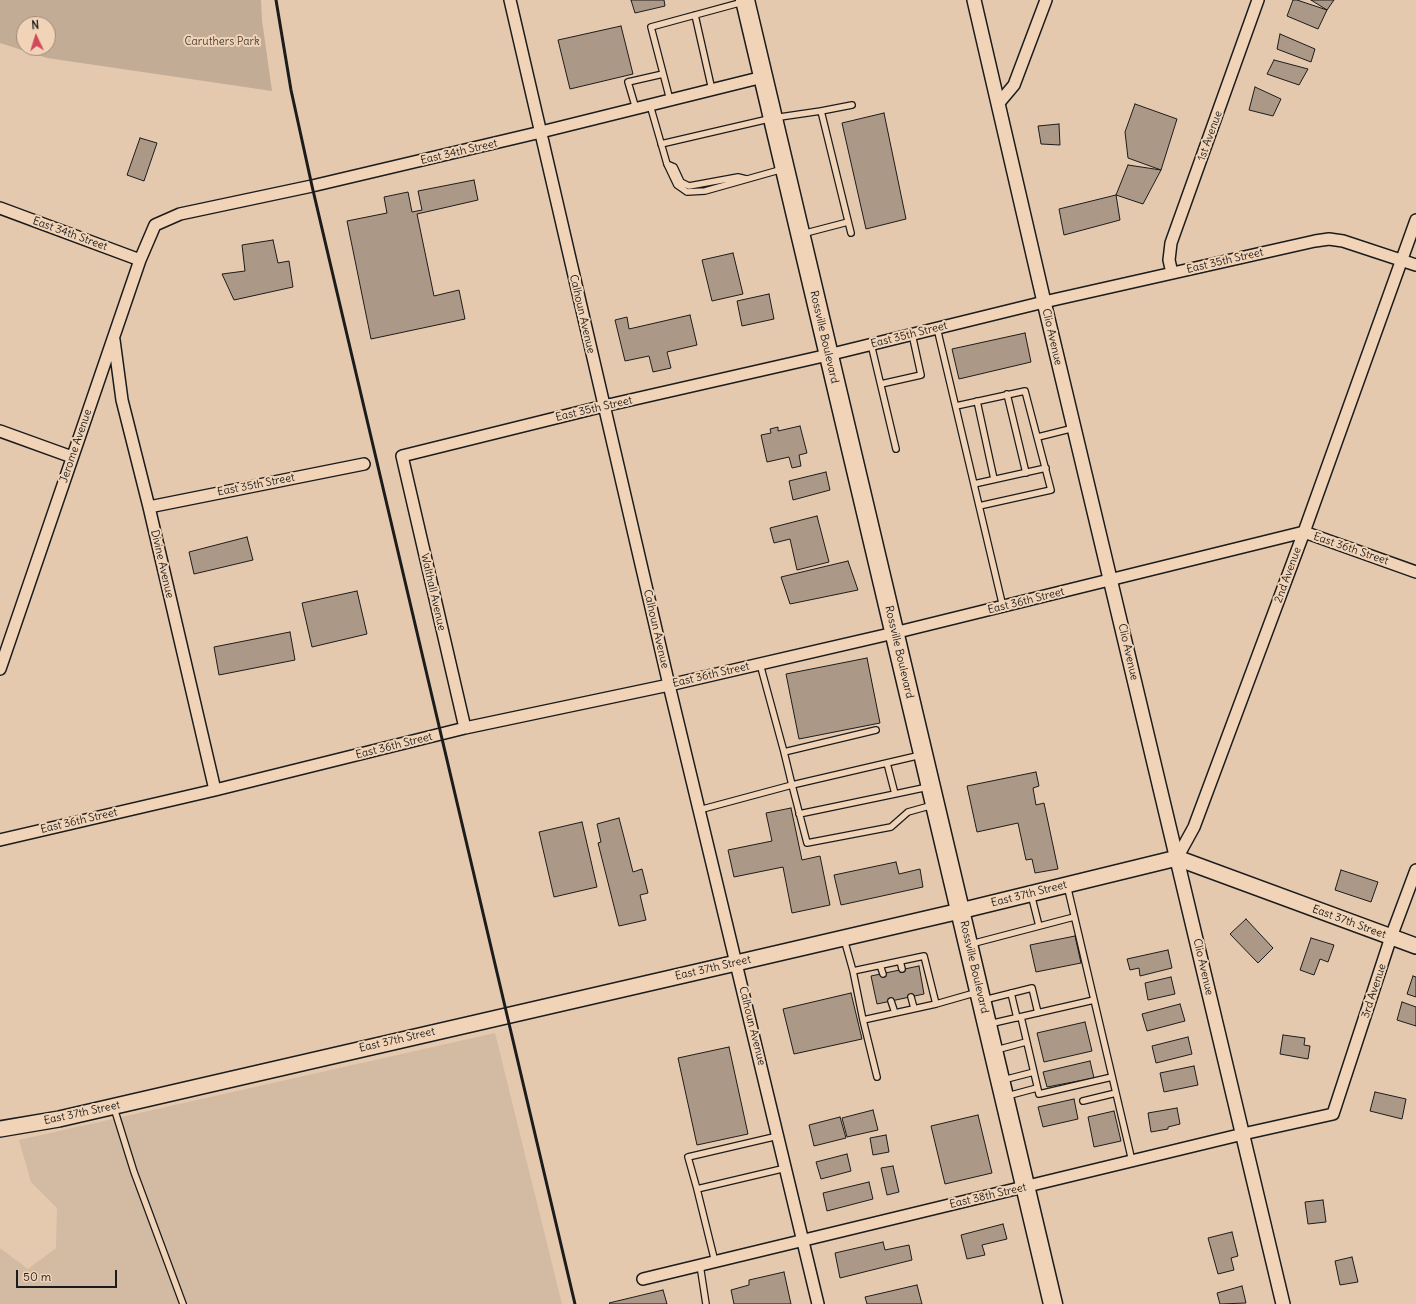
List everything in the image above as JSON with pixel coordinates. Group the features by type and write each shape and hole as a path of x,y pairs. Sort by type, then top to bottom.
{"highway":[{"name":"Rossville Boulevard","path":"745,1 1053,1304"}],"main road":[{"name":"East 37th Street","path":"0,1129 59,1119 960,911 1177,858 1416,946"}],"street":[{"name":"Calhoun Avenue","path":"510,0 669,685 804,1240 818,1304"},
{"name":"Clio Avenue","path":"974,0 1044,302 1283,1304"},
{"path":"998,104 1014,85 1046,0"},
{"name":"1st Avenue","path":"1172,273 1169,260 1171,244 1258,0"},
{"name":"East 34th Street","path":"155,225 180,214 312,186 541,132 763,77"},
{"name":"East 34th Street","path":"0,208 140,260"},
{"name":"2nd Avenue","path":"1177,858 1194,827 1304,532 1416,220"},
{"name":"Jerome Avenue","path":"1,663 140,260 155,225"},
{"name":"East 35th Street","path":"402,456 604,406 828,355 1044,302 1315,241 1330,239 1343,241 1416,265"},
{"name":"Divine Avenue","path":"113,337 122,400 149,507 215,790"},
{"path":"0,431 72,457"},
{"name":"Walthall Avenue","path":"402,456 465,728"},
{"name":"East 35th Street","path":"149,507 364,464"},
{"name":"East 36th Street","path":"0,840 215,790 465,728 669,685 894,634 1304,532 1416,572"},
{"name":"3rd Avenue","path":"1333,1114 1416,870"},
{"name":"East 38th Street","path":"643,1279 1243,1134 1333,1114"}],"lane":[{"path":"670,100 651,26 745,1"},
{"path":"695,15 712,90"},
{"path":"636,109 628,82 663,74"},
{"path":"650,105 667,164 677,185 687,192 705,190 785,168"},
{"path":"661,144 773,118 852,105"},
{"path":"821,111 851,233"},
{"path":"800,234 848,222"},
{"path":"937,328 1003,606"},
{"path":"881,384 921,375 912,334"},
{"path":"871,344 896,449"},
{"path":"956,406 1025,391 1052,490 979,506"},
{"path":"1007,394 1026,472"},
{"path":"976,401 994,479"},
{"path":"1038,437 1074,428"},
{"path":"974,484 1046,468"},
{"path":"760,664 807,843 891,827 908,812 935,805"},
{"path":"784,752 876,730"},
{"path":"699,810 792,785 923,755"},
{"path":"887,763 895,794"},
{"path":"799,814 931,786"},
{"path":"1067,885 1132,1161"},
{"path":"1031,894 1039,926"},
{"path":"968,944 1074,917"},
{"path":"843,938 853,971 877,1076"},
{"path":"853,971 924,956 936,1004"},
{"path":"900,961 902,969"},
{"path":"880,965 883,974"},
{"path":"863,1020 914,1008 981,996 1011,993 1032,988 1038,1013"},
{"path":"1011,993 1026,1042 1039,1094 1112,1077"},
{"path":"911,997 914,1008"},
{"path":"987,1025 1094,1000"},
{"path":"891,1001 895,1013"},
{"path":"994,1050 1026,1042"},
{"path":"1003,1089 1034,1072"},
{"path":"1003,1089 1037,1088"},
{"path":"1083,1102 1116,1093"},
{"path":"114,1106 134,1172 182,1304"},
{"path":"715,1262 688,1158 778,1136"},
{"path":"697,1189 786,1168"},
{"path":"700,1266 706,1304"}],"shaded area":[{"path":"495,1033 562,1304 0,1304 0,1248 28,1269 56,1248 57,1208 31,1182 19,1140"}],"green space":[{"name":"Caruthers Park","path":"0,0 261,0 262,20 272,91 41,56 56,56 56,16 16,16 16,48 0,43"}],"building":[{"path":"631,0 664,0 665,6 635,13"},
{"path":"1293,0 1327,10 1318,29 1287,16"},
{"path":"1311,0 1334,0 1327,10"},
{"path":"621,26 633,74 570,89 558,40"},
{"path":"1280,34 1315,49 1311,62 1277,49"},
{"path":"1274,60 1308,69 1299,85 1267,74"},
{"path":"1255,87 1281,99 1273,116 1249,110"},
{"path":"1135,104 1177,119 1161,170 1128,158 1125,132"},
{"path":"884,113 906,219 866,229 842,123"},
{"path":"1059,124 1060,145 1041,144 1038,126"},
{"path":"140,138 157,143 144,181 127,175"},
{"path":"1128,165 1161,170 1143,204 1116,195"},
{"path":"474,180 478,200 417,214 434,296 459,290 465,319 371,339 347,221 387,213 384,197 408,192 412,212 422,210 418,191"},
{"path":"1116,195 1120,220 1064,235 1059,209"},
{"path":"273,240 278,263 289,261 293,287 234,300 222,274 245,271 242,245"},
{"path":"733,253 743,294 712,301 702,260"},
{"path":"769,294 774,319 742,326 737,301"},
{"path":"690,315 697,345 667,352 671,368 653,372 649,356 625,361 615,320 627,317 629,329"},
{"path":"1025,333 1031,362 959,379 952,349"},
{"path":"800,426 807,453 799,455 801,466 792,468 789,457 767,462 761,435 771,433 770,429 778,427 778,431"},
{"path":"826,472 830,490 793,500 789,481"},
{"path":"817,516 829,562 797,570 790,539 774,543 770,528"},
{"path":"247,537 253,560 194,574 189,552"},
{"path":"848,561 858,590 790,604 781,577"},
{"path":"357,591 367,634 312,647 302,603"},
{"path":"290,632 295,660 219,675 214,647"},
{"path":"867,658 880,723 799,739 786,674"},
{"path":"1036,772 1039,786 1033,788 1036,805 1044,803 1058,869 1035,873 1032,859 1026,860 1018,823 977,832 967,786"},
{"path":"791,808 802,860 820,856 830,905 792,913 783,867 734,877 728,850 772,841 766,813"},
{"path":"619,818 633,872 642,869 648,893 640,895 646,920 619,926 598,843 601,842 597,824"},
{"path":"582,822 597,887 554,897 539,832"},
{"path":"896,862 899,874 920,869 923,887 841,905 834,875"},
{"path":"1341,870 1378,882 1371,902 1335,890"},
{"path":"1246,919 1273,948 1258,963 1230,934"},
{"path":"1075,936 1081,963 1036,972 1030,945"},
{"path":"1311,938 1334,945 1328,962 1320,959 1314,975 1300,970"},
{"path":"1168,950 1172,968 1140,976 1139,968 1130,970 1127,959"},
{"path":"919,966 924,994 877,1004 871,976"},
{"path":"1413,976 1416,977 1416,997 1407,994"},
{"path":"1171,977 1175,994 1148,1000 1145,983"},
{"path":"851,993 862,1039 794,1054 783,1009"},
{"path":"1402,1002 1416,1007 1416,1026 1397,1020"},
{"path":"1180,1004 1185,1021 1147,1031 1142,1014"},
{"path":"1085,1022 1092,1051 1044,1062 1037,1033"},
{"path":"1283,1035 1305,1038 1304,1045 1310,1046 1308,1059 1280,1054"},
{"path":"1188,1037 1192,1054 1156,1063 1152,1046"},
{"path":"729,1047 748,1134 697,1145 678,1058"},
{"path":"1090,1061 1094,1078 1047,1087 1043,1072"},
{"path":"1194,1066 1198,1085 1164,1092 1160,1073"},
{"path":"1375,1092 1406,1099 1402,1119 1370,1111"},
{"path":"1074,1099 1078,1119 1043,1127 1038,1107"},
{"path":"1177,1108 1180,1124 1168,1127 1168,1129 1151,1132 1148,1113"},
{"path":"873,1110 878,1130 847,1137 842,1118"},
{"path":"1114,1111 1121,1141 1094,1147 1088,1117"},
{"path":"978,1115 992,1173 945,1184 931,1126"},
{"path":"840,1117 846,1138 814,1146 809,1125"},
{"path":"886,1135 889,1152 873,1155 870,1138"},
{"path":"847,1154 851,1171 821,1179 816,1162"},
{"path":"893,1166 899,1192 887,1195 881,1168"},
{"path":"869,1182 873,1199 827,1211 823,1193"},
{"path":"1323,1200 1326,1222 1308,1224 1305,1202"},
{"path":"1003,1224 1007,1239 982,1245 985,1255 967,1259 961,1235"},
{"path":"1232,1232 1238,1256 1231,1258 1234,1270 1218,1274 1208,1238"},
{"path":"883,1242 885,1250 909,1245 912,1260 840,1278 835,1253"},
{"path":"1352,1257 1358,1282 1340,1285 1335,1261"},
{"path":"784,1272 791,1304 734,1304 731,1290 749,1285 749,1280"},
{"path":"917,1285 922,1304 867,1304 865,1297"},
{"path":"1242,1286 1246,1303 1220,1304 1217,1293"},
{"path":"663,1290 667,1304 609,1303"}],"railway":[{"path":"276,0 291,90 312,186 575,1304"}]}
